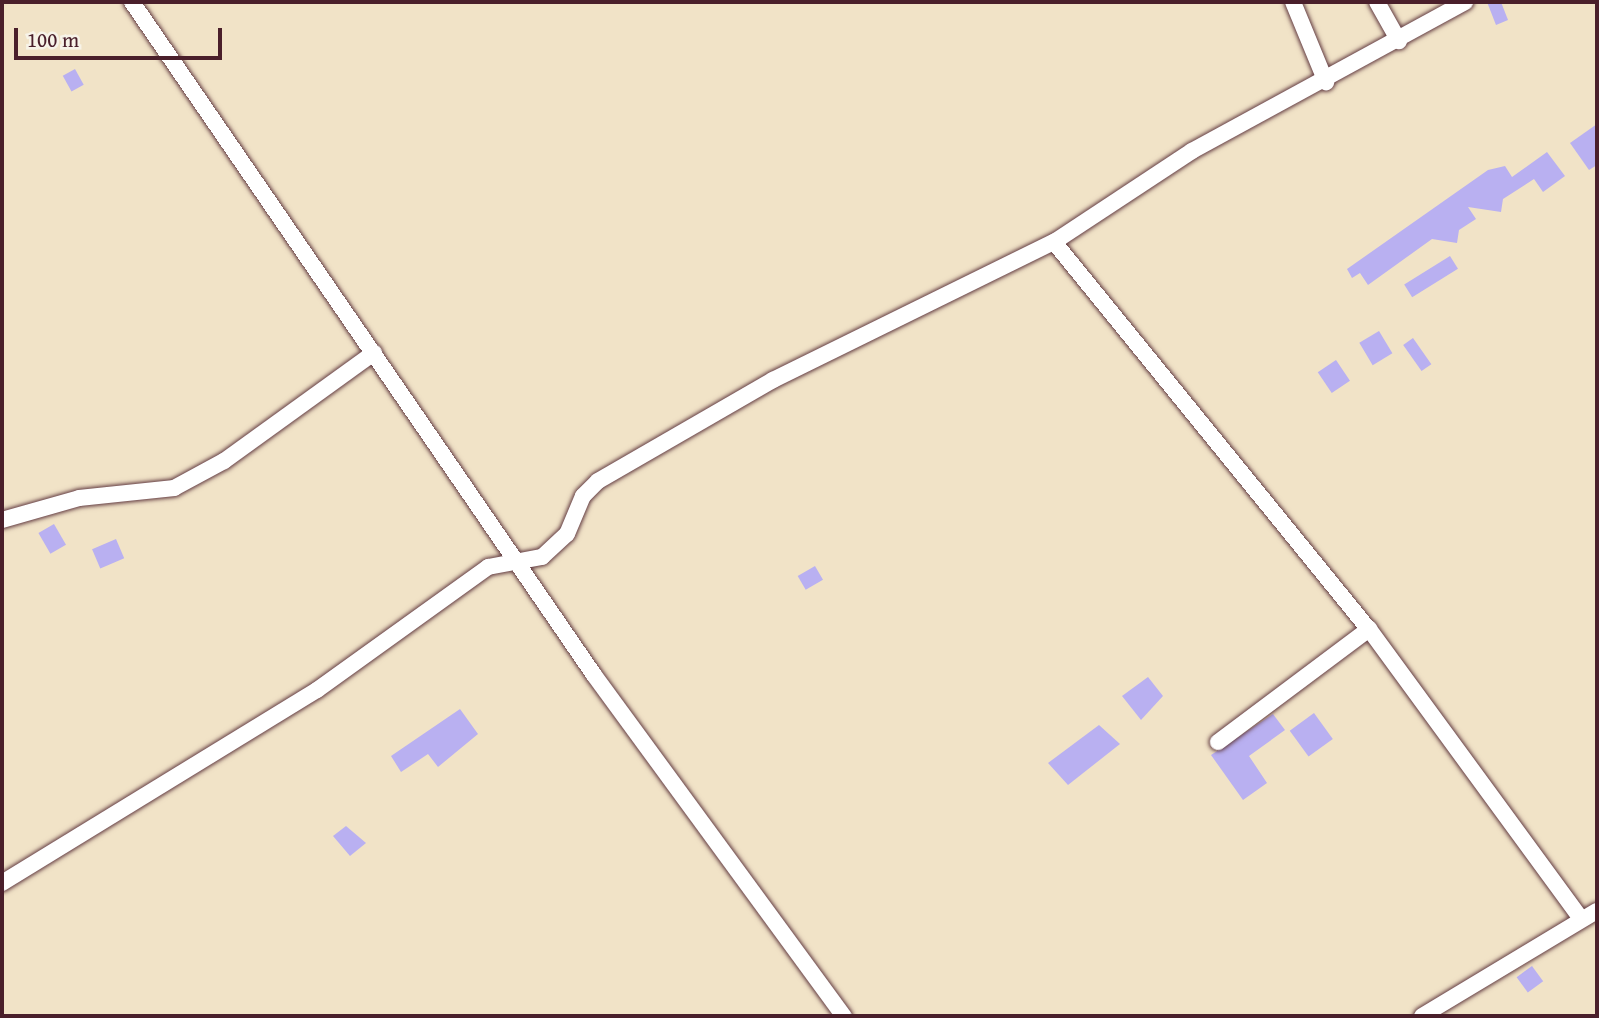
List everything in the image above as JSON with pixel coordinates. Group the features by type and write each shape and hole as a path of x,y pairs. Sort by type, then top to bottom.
{"street":[{"path":"132,2 516,563 844,1016"},
{"path":"1293,2 1326,82"},
{"path":"1377,2 1399,41"},
{"path":"2,883 327,683 488,566 534,562 559,543 598,481 773,380 1054,242 1192,151 1326,82 1465,2"},
{"path":"1054,242 1369,629 1581,919"},
{"path":"2,520 79,498 174,488 224,461 374,353"},
{"path":"1218,742 1369,629"},
{"path":"1422,1016 1597,911"}],"building":[{"path":"1487,2 1501,2 1508,20 1496,25"},
{"path":"75,69 84,85 71,92 63,76"},
{"path":"1597,124 1597,165 1589,170 1570,143"},
{"path":"1547,152 1565,176 1543,192 1534,179 1503,199 1501,212 1468,207 1476,219 1459,230 1457,243 1432,239 1368,285 1360,273 1352,278 1347,269 1488,170 1505,166 1512,177"},
{"path":"1450,256 1458,269 1412,297 1404,285"},
{"path":"1379,331 1392,353 1373,365 1359,343"},
{"path":"1413,338 1431,364 1422,371 1403,345"},
{"path":"1336,360 1350,381 1332,393 1318,372"},
{"path":"54,524 66,545 50,554 38,533"},
{"path":"116,539 124,558 100,568 92,549"},
{"path":"815,566 823,580 806,590 798,576"},
{"path":"1148,677 1163,696 1141,720 1122,696"},
{"path":"460,709 478,734 438,767 428,754 401,772 391,756"},
{"path":"1314,713 1333,739 1309,757 1290,731"},
{"path":"1273,714 1285,730 1249,756 1267,783 1243,800 1211,755"},
{"path":"1099,725 1120,744 1068,785 1048,763"},
{"path":"346,826 366,843 350,856 333,836"},
{"path":"1532,966 1543,981 1528,993 1517,977"}]}
